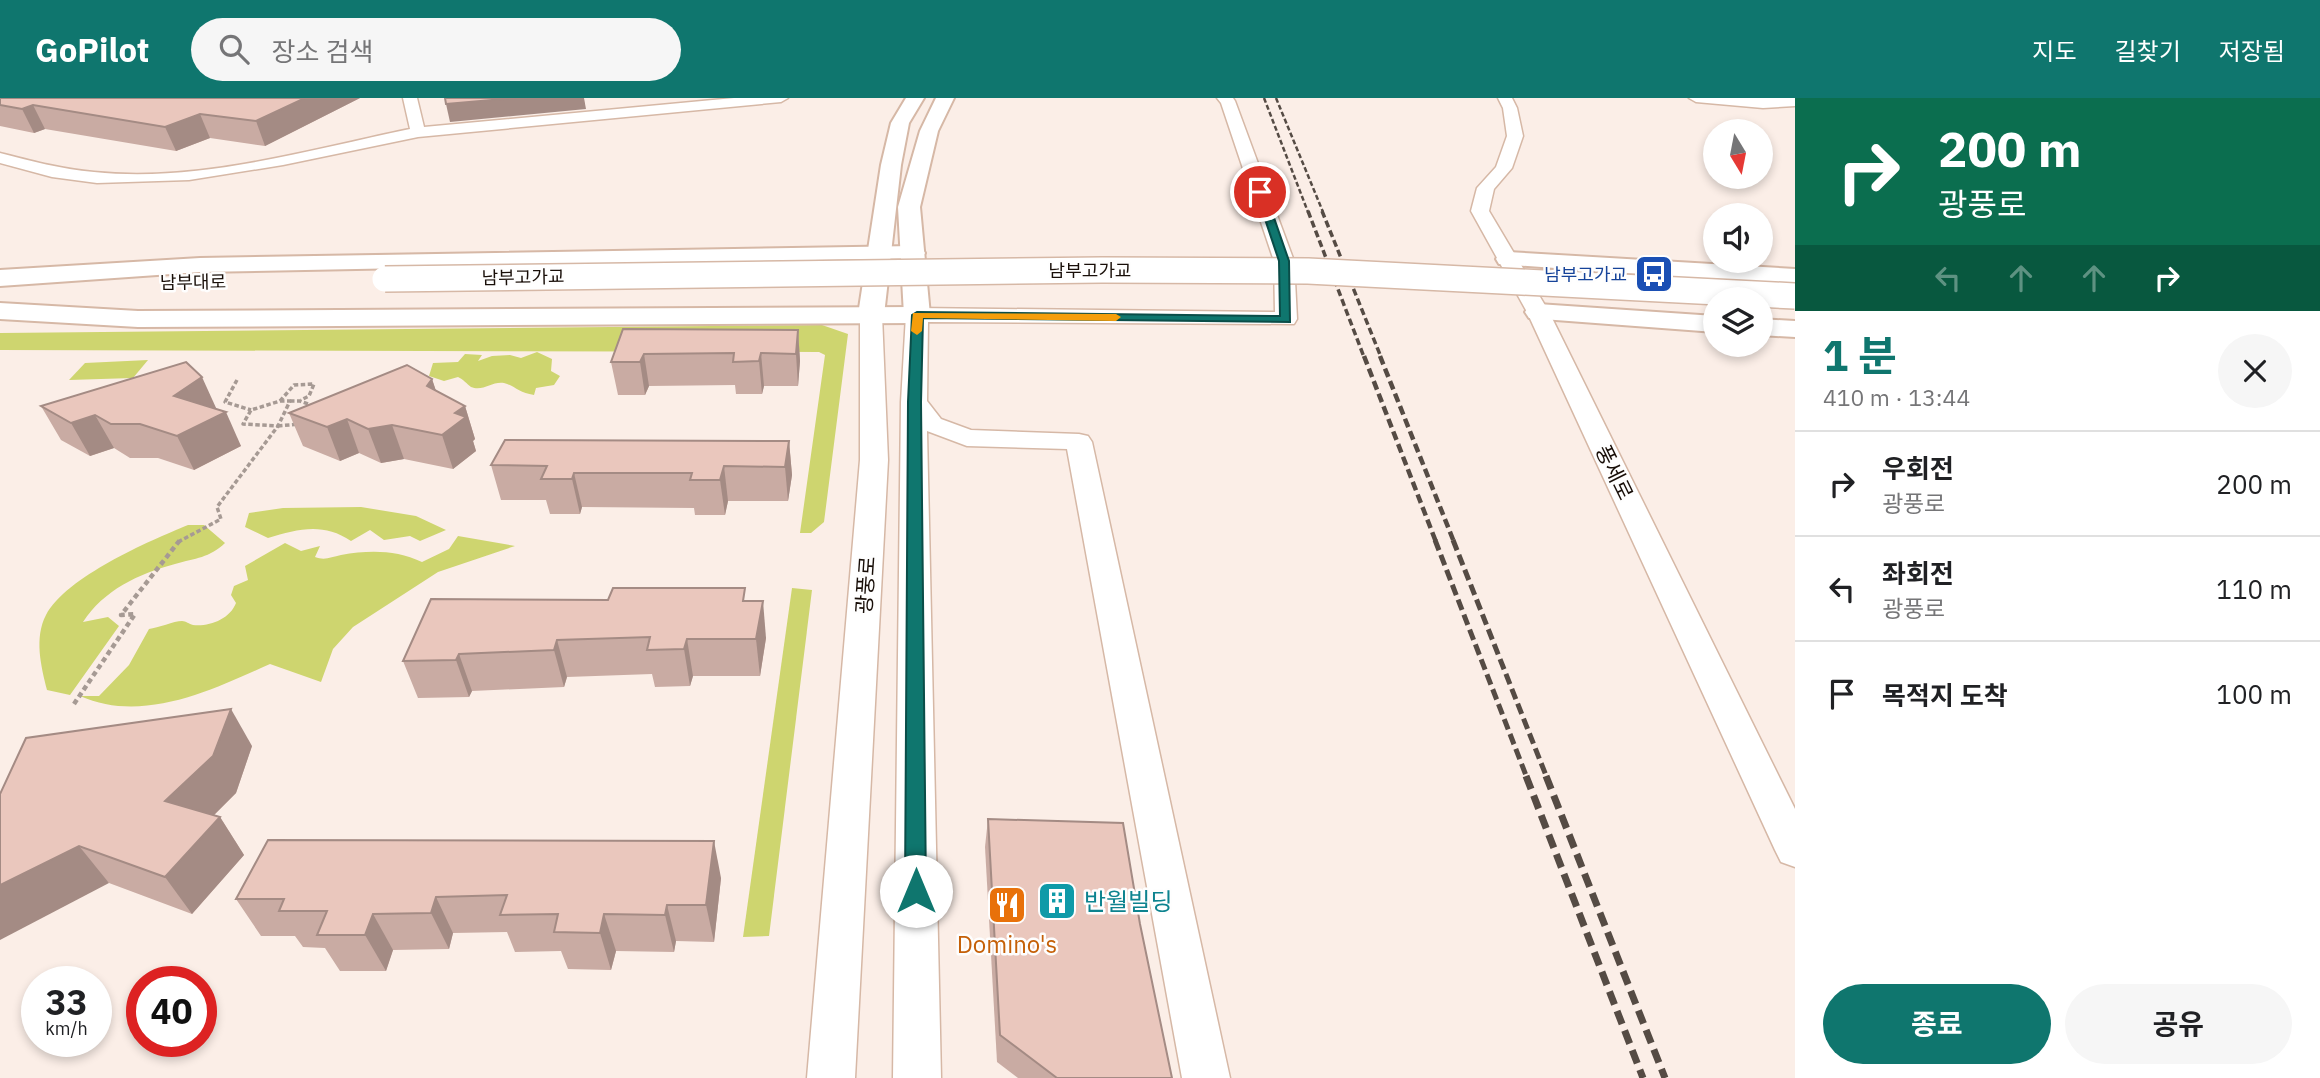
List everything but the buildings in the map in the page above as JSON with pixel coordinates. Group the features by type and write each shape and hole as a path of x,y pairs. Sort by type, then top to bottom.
{"main road":[{"name":"광풍로","path":"871,315 878,253 900,123 915,98"},
{"path":"0,311 138,319 917,315 909,207 929,131 944,98"},
{"path":"0,278 200,264 913,253"},
{"path":"1508,259 1795,277"},
{"name":"남부고가교","path":"374,288 1102,270 1308,271 1795,296"},
{"name":"남부대로","path":"0,285 374,288"},
{"name":"남부고가교","path":"374,288 1302,285 1703,305"},
{"name":"남부대로","path":"0,299 306,293"},
{"path":"1773,310 1795,311"},
{"path":"1538,312 1703,323"},
{"path":"1773,328 1795,329"}],"street":[{"path":"410,98 418,132"},
{"path":"0,158 54,172 105,177 156,177 215,172 290,160 418,132 781,98"},
{"path":"917,1078 914,402 917,315 1286,320 1284,261 1228,101 1224,98"},
{"name":"풍세로","path":"1505,98 1510,108 1515,136 1504,168 1486,188 1480,211 1538,312 1795,850"},
{"path":"1696,98 1763,104 1795,102"},
{"name":"광풍로","path":"831,1078 874,460 871,315"},
{"path":"914,402 932,424 967,438 1079,442 1206,1078"},
{"path":"915,468 933,454 967,438"}],"path":[{"path":"236,380 225,402 251,410 280,401 300,401 322,410 318,413"},
{"path":"280,401 293,385 314,384 309,396 300,401"},
{"path":"74,704 135,614 121,615 179,541 221,519 217,507 279,425 290,401"},
{"path":"251,410 243,424 248,426 306,428"},
{"path":"297,426 307,419"}],"green space":[{"path":"822,325 848,334 824,522 811,533 800,533 825,355 819,352 0,350 0,333"},
{"path":"537,352 552,359 551,371 560,376 554,385 536,388 534,395 504,383 475,388 458,377 444,381 429,376 433,363 458,362 465,354 482,355 478,361 492,356 510,355 521,358"},
{"path":"148,360 133,378 69,380 85,363"},
{"path":"361,507 416,516 446,530 420,541 410,536 384,540 370,530 351,541 320,529 300,530 268,538 245,527 249,513 283,508"},
{"path":"188,525 204,525 225,543 208,555 135,578 101,601 83,622 108,617 119,626 70,695 47,690 41,662 40,633 46,615 56,601 89,574 152,540"},
{"path":"458,536 515,546 438,572 353,627 333,649 321,682 270,664 201,693 153,705 104,704 80,696 99,696 129,665 149,629 182,621 193,625 206,625 224,618 236,603 231,595 234,586 248,580 245,566 285,543 301,551 320,546 315,557 322,559 352,553 383,552 422,562 449,549"},
{"path":"792,588 812,590 769,936 743,937"}],"railway":[{"path":"1264,98 1308,212"},
{"path":"1276,98 1323,212"},
{"path":"1308,211 1364,357"},
{"path":"1322,211 1381,357"},
{"path":"1364,356 1436,542"},
{"path":"1380,356 1454,542"},
{"path":"1435,540 1527,778"},
{"path":"1453,540 1547,778"},
{"path":"1526,776 1643,1078"},
{"path":"1546,776 1665,1078"}],"slow traffic":[{"path":"917,331 917,315 1116,317"}],"place":[{"name":"남부고가교","path":"1654,274"},
{"name":"반월빌딩","path":"1057,901"},
{"name":"Domino's","path":"1007,905"}],"route":[{"path":"916,891 914,402 917,315 1286,320 1284,261 1260,192"}]}
